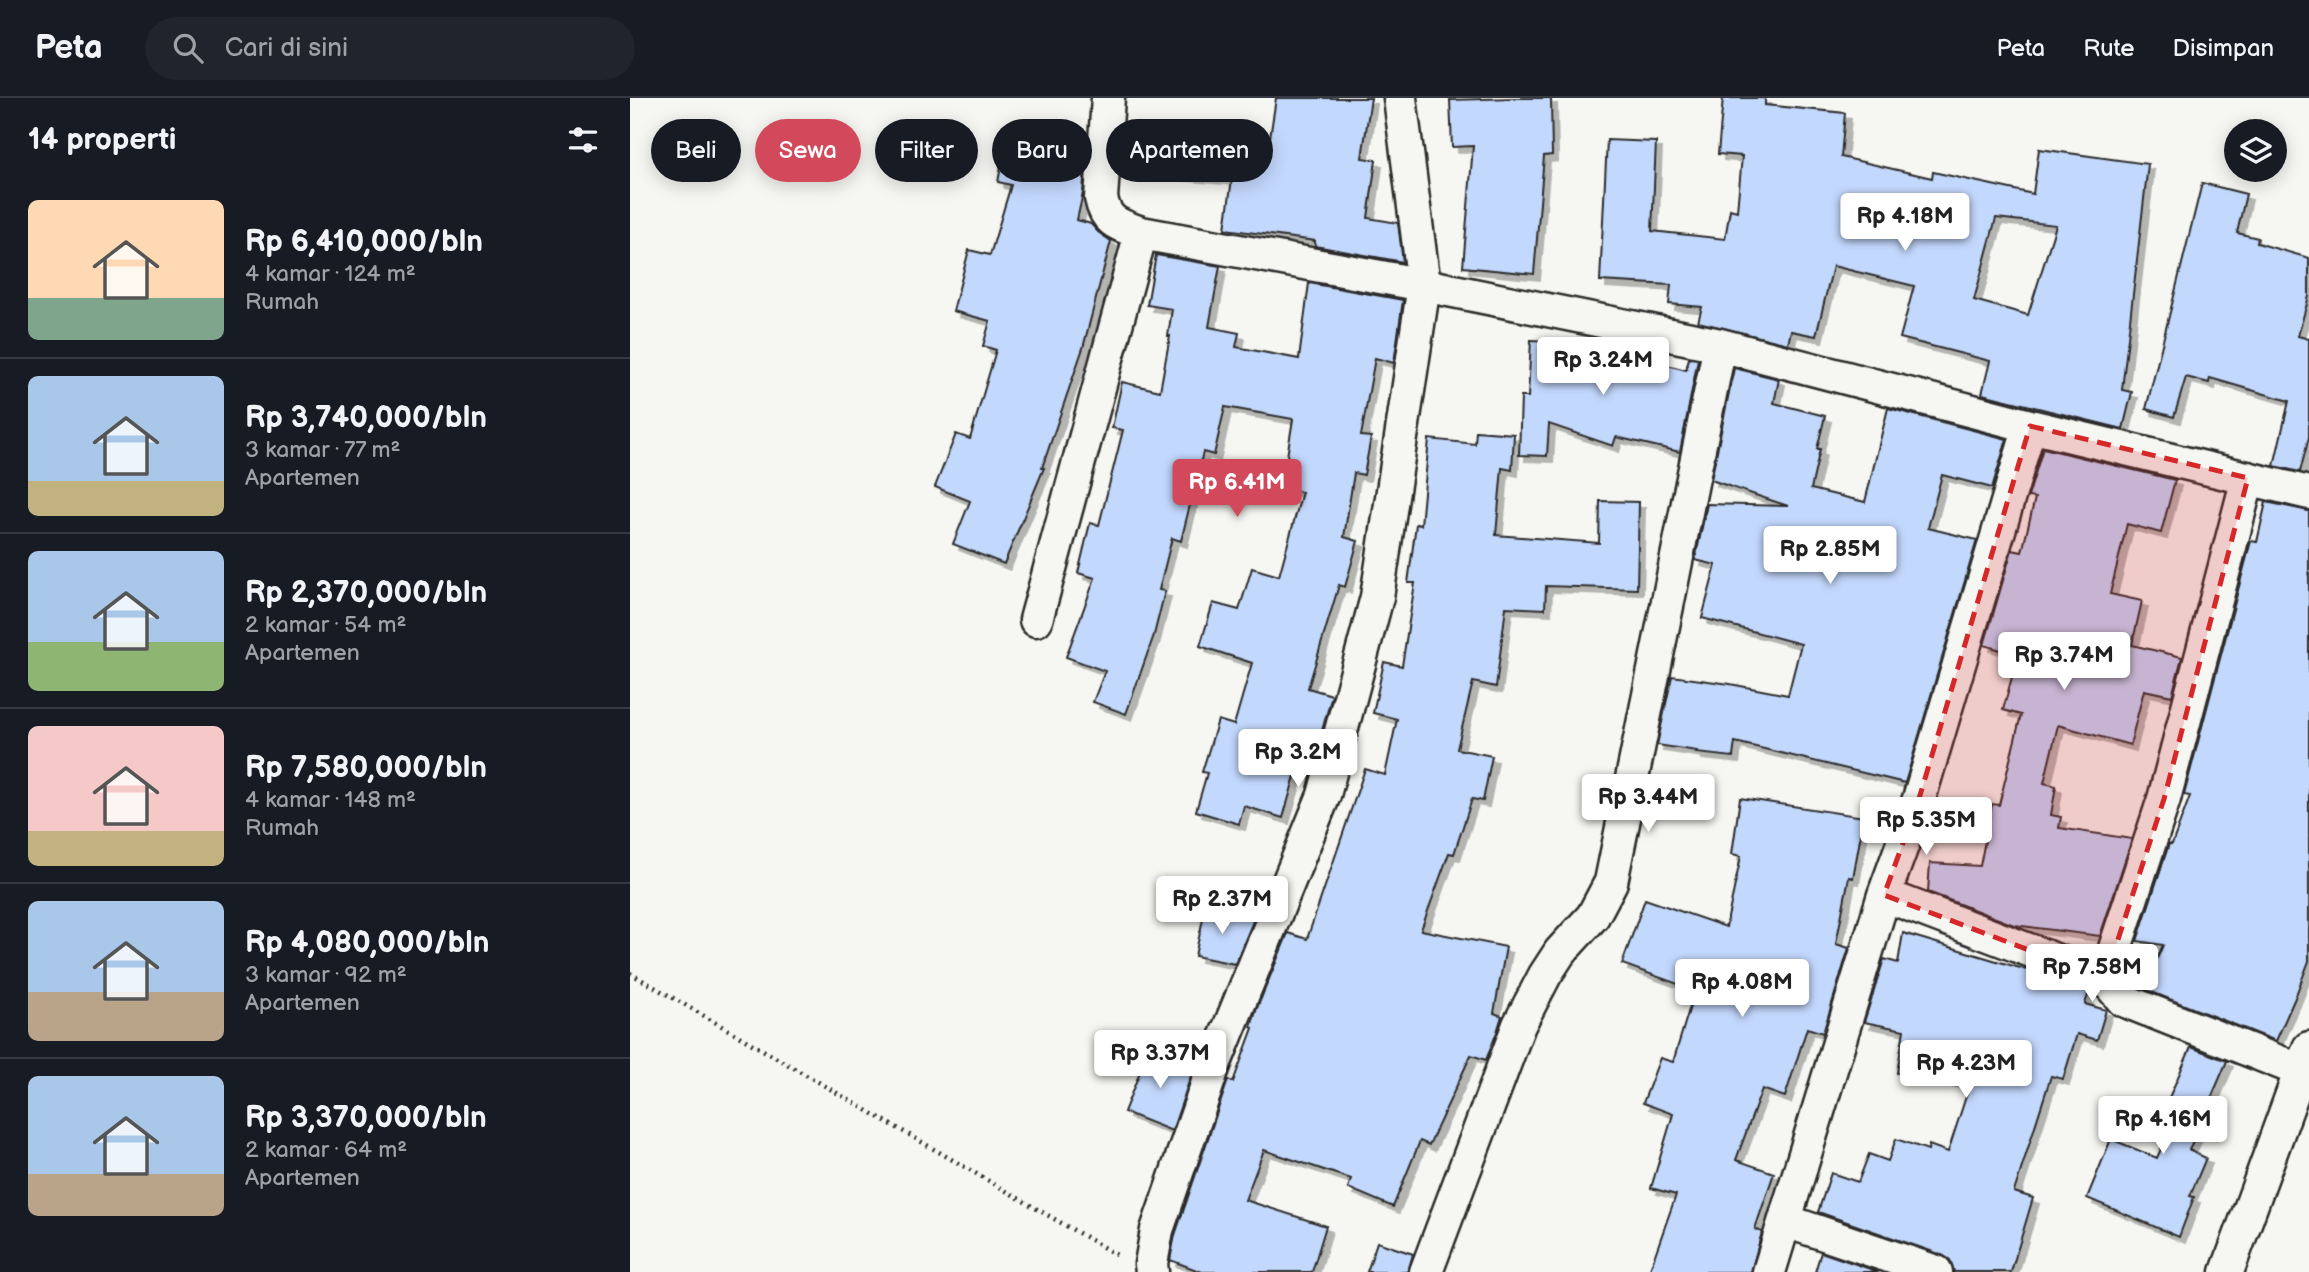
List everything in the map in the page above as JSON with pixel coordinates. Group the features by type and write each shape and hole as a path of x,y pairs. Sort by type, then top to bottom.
{"street":[{"path":"1108,98 1101,198 1103,209 1116,224 1141,233 1424,285 1720,345 2030,426 2309,493"},
{"path":"1152,1272 1157,1230 1214,1065 1324,795 1377,597 1424,285 1400,98"},
{"path":"1036,620 1141,233"},
{"path":"1426,1272 1520,1025 1545,975 1560,952 1592,916 1611,881 1720,345"},
{"path":"1769,1272 1884,895 1918,802 2030,426"},
{"path":"2105,979 2164,799 2248,478"},
{"path":"1884,895 2105,979 2123,1000 2307,1065 2227,1272"},
{"path":"1786,1221 1937,1272"}],"path":[{"path":"630,973 1123,1258"}],"highlighted area":[{"path":"2030,426 2248,478 2164,799 2105,979 1884,895 1918,802"}],"building":[{"path":"1276,98 1371,98 1362,158 1376,160 1368,218 1398,223 1403,262 1315,246 1315,241 1225,229 1232,182 1273,182 1273,119"},
{"path":"1551,98 1552,155 1544,156 1534,274 1463,267 1473,146 1452,147 1450,100"},
{"path":"1723,98 1765,98 1765,105 1845,113 1841,157 1932,178 1933,172 2033,194 2039,149 2148,164 2122,390 2132,392 2123,429 1982,394 1990,361 1900,338 1914,286 1833,266 1816,336 1791,331 1788,344 1698,322 1702,307 1669,304 1671,285 1600,281 1607,140 1656,142 1652,231 1725,239 1730,209 1737,211 1742,156 1718,154","holes":["1996,218 2056,225 2028,315 1974,300"]},
{"path":"998,182 1084,182 1077,220 1091,224 1111,241 1083,348 1044,468 1004,564 953,544 970,501 935,487 956,434 970,439 996,350 983,346 990,321 953,311 969,250 990,255 1011,185"},
{"path":"2202,183 2246,194 2237,233 2258,238 2257,243 2309,258 2309,296 2298,336 2309,339 2309,437 2300,472 2274,466 2289,401 2210,378 2209,383 2186,377 2174,417 2146,409"},
{"path":"1156,255 1220,266 1209,327 1239,333 1236,347 1299,359 1309,283 1403,300 1394,363 1375,358 1361,436 1371,437 1364,475 1354,473 1344,537 1358,541 1345,587 1339,585 1308,688 1332,695 1318,745 1305,741 1283,818 1244,806 1239,824 1196,811 1207,773 1202,772 1218,720 1234,725 1252,663 1200,646 1213,603 1239,610 1252,568 1279,576 1302,492 1282,488 1293,419 1225,407 1214,455 1203,452 1181,541 1172,538 1159,590 1165,591 1154,635 1126,714 1093,702 1105,671 1066,657 1095,578 1078,573 1090,523 1099,525 1123,430 1112,428 1122,382 1160,391 1172,309 1147,305"},
{"path":"1531,340 1585,343 1686,370 1689,358 1698,359 1680,452 1616,437 1613,446 1549,424 1547,456 1519,455 1521,397 1528,397"},
{"path":"1734,368 1779,379 1774,403 1825,416 1811,489 1865,502 1888,408 2007,439 1992,488 1942,475 1928,528 1977,540 1905,783 1735,742 1733,757 1657,745 1672,676 1788,695 1801,644 1702,618 1716,565 1695,560 1707,504 1788,506 1711,480"},
{"path":"1476,431 1514,434 1512,470 1502,468 1496,535 1599,543 1600,501 1639,502 1637,589 1546,586 1545,609 1506,607 1496,687 1473,682 1457,749 1492,756 1483,801 1472,799 1454,854 1449,853 1421,930 1506,947 1494,1013 1502,1016 1497,1032 1486,1060 1471,1055 1429,1145 1420,1141 1393,1207 1348,1188 1351,1179 1264,1150 1245,1200 1326,1226 1312,1272 1202,1272 1170,1260 1175,1235 1228,1080 1233,1082 1253,1028 1251,1027 1257,1008 1288,933 1307,939 1365,769 1385,775 1397,719 1373,713 1384,662 1402,666 1415,583 1408,583 1416,524 1421,525 1429,439 1475,444"},
{"path":"2043,448 2175,480 2161,533 2127,524 2110,594 2142,601 2132,645 2182,657 2172,696 2144,690 2130,745 2058,725 2044,783 2056,786 2051,815 2061,817 2059,828 2132,839 2100,936 2014,925 1928,892 1930,863 1980,866 1992,804 1999,805 2021,715 2003,710 2018,655 1984,645 2012,550 2022,552 2035,498 2028,497"},
{"path":"2266,502 2309,511 2309,961 2276,1041 2144,989 2163,945 2137,941 2169,844 2172,844 2190,796 2184,795 2251,541 2257,542"},
{"path":"1740,798 1864,817 1853,878 1849,877 1836,944 1849,948 1823,1033 1807,1028 1785,1097 1762,1089 1736,1160 1774,1173 1755,1229 1762,1232 1751,1272 1649,1272 1676,1195 1651,1188 1673,1114 1643,1103 1660,1058 1673,1062 1695,990 1622,964 1645,899 1726,927 1741,856 1732,854"},
{"path":"1205,909 1254,919 1235,964 1195,956"},
{"path":"1903,933 2037,973 2089,992 2085,1004 2106,1010 2097,1040 2077,1034 2063,1079 2051,1076 2014,1192 2033,1198 2011,1272 1954,1272 1950,1260 1942,1255 1818,1212 1831,1173 1858,1182 1869,1154 1888,1161 1896,1139 1928,1150 1929,1145 1948,1152 1970,1084 1897,1073 1904,1030 1864,1022 1884,959 1898,963"},
{"path":"2191,1047 2227,1061 2189,1150 2206,1158 2190,1196 2194,1197 2179,1237 2087,1198 2111,1139 2157,1158 2180,1106 2168,1100"},
{"path":"1149,1049 1194,1067 1172,1131 1124,1112"},
{"path":"1377,1242 1413,1254 1408,1272 1367,1272"},
{"path":"1821,1252 1879,1272 1815,1272"}]}
